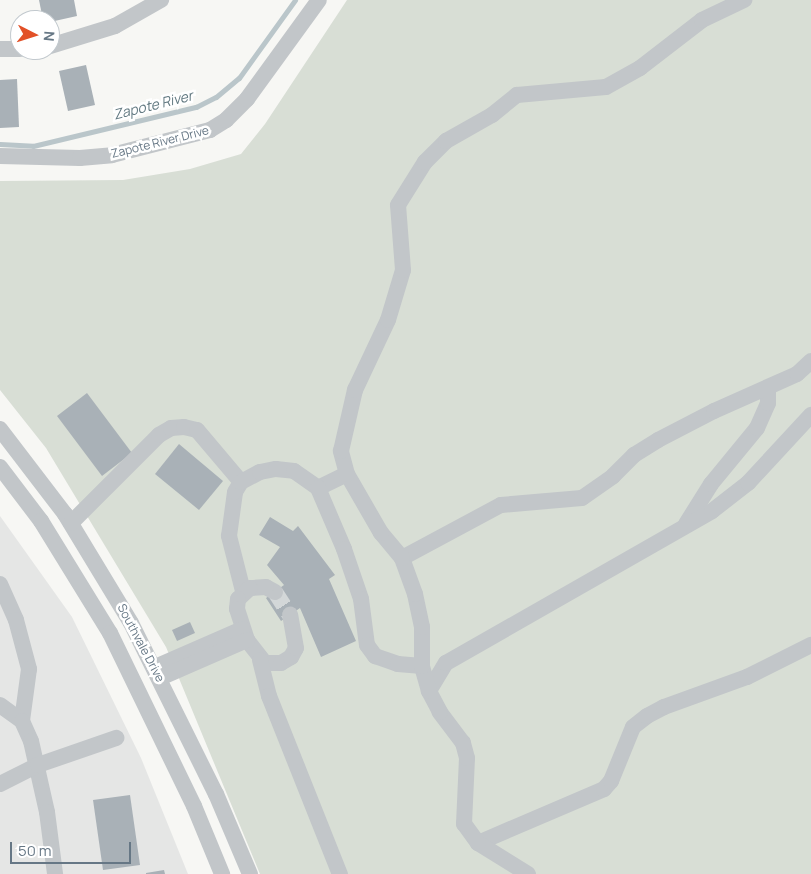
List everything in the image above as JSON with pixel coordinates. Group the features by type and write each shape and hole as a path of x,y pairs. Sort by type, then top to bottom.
{"street":[{"path":"60,43 115,26 161,0"},
{"name":"Zapote River Drive","path":"0,156 112,155 210,130 226,120 247,99 319,0"},
{"path":"528,874 478,843 464,824 468,769 463,742 440,712 429,691 422,666 422,627 402,558 382,533 347,474 341,451 346,418 355,390 388,320 403,270 398,205 425,162 456,133 492,115 517,95 606,87 640,68 702,20 744,0"},
{"path":"402,558 501,505 582,498 613,476 634,455 658,440 714,410 768,388 809,367"},
{"path":"685,526 711,484 757,428 768,403 768,388"},
{"path":"429,691 446,663 685,526 748,483 811,415"},
{"path":"71,523 159,435 171,428 184,426 198,430 241,482"},
{"name":"Southvale Drive","path":"0,429 71,523 157,673 250,874"},
{"name":"Southvale Drive","path":"0,467 41,521 110,633 194,806 222,874"},
{"path":"340,874 269,696 260,660 244,634 237,609 243,591 229,536 230,514 235,492 241,482 276,469 294,471 318,488 353,571 366,645 375,656 398,664 422,666"},
{"path":"318,488 347,474"},
{"path":"0,584 16,620 29,668 22,721 38,765 55,874"},
{"path":"243,591 259,586 275,592"},
{"path":"260,660 272,666 291,657 296,638 290,615"},
{"path":"157,673 244,634"},
{"path":"478,843 604,789 611,781 633,727 647,716 664,707 747,677 811,645"},
{"path":"0,705 22,721"},
{"path":"0,784 38,765 116,738"}],"shaded area":[{"path":"347,0 811,0 811,874 260,874 166,647 46,448 0,390 0,181 123,180 190,169 241,154 265,124"},
{"path":"0,516 72,617 141,758 188,874 0,874"}],"building":[{"path":"39,0 74,0 77,16 60,20 60,10 41,10"},
{"path":"86,65 95,105 68,111 59,71"},
{"path":"17,79 19,127 0,128 0,80"},
{"path":"87,393 132,453 102,476 57,416"},
{"path":"179,444 223,481 199,510 155,474"},
{"path":"270,517 293,531 298,526 335,575 329,579 356,641 321,657 300,608 281,621 266,598 284,585 267,565 280,547 259,535"},
{"path":"190,622 195,633 177,641 172,630"},
{"path":"130,795 140,865 103,870 93,800"},
{"path":"164,870 165,874 146,874 146,873"}],"waterway":[{"name":"Zapote River","path":"0,144 33,146 196,107 216,97 239,78 295,0"}],"tunnel":[{"path":"275,592 290,615"}]}
